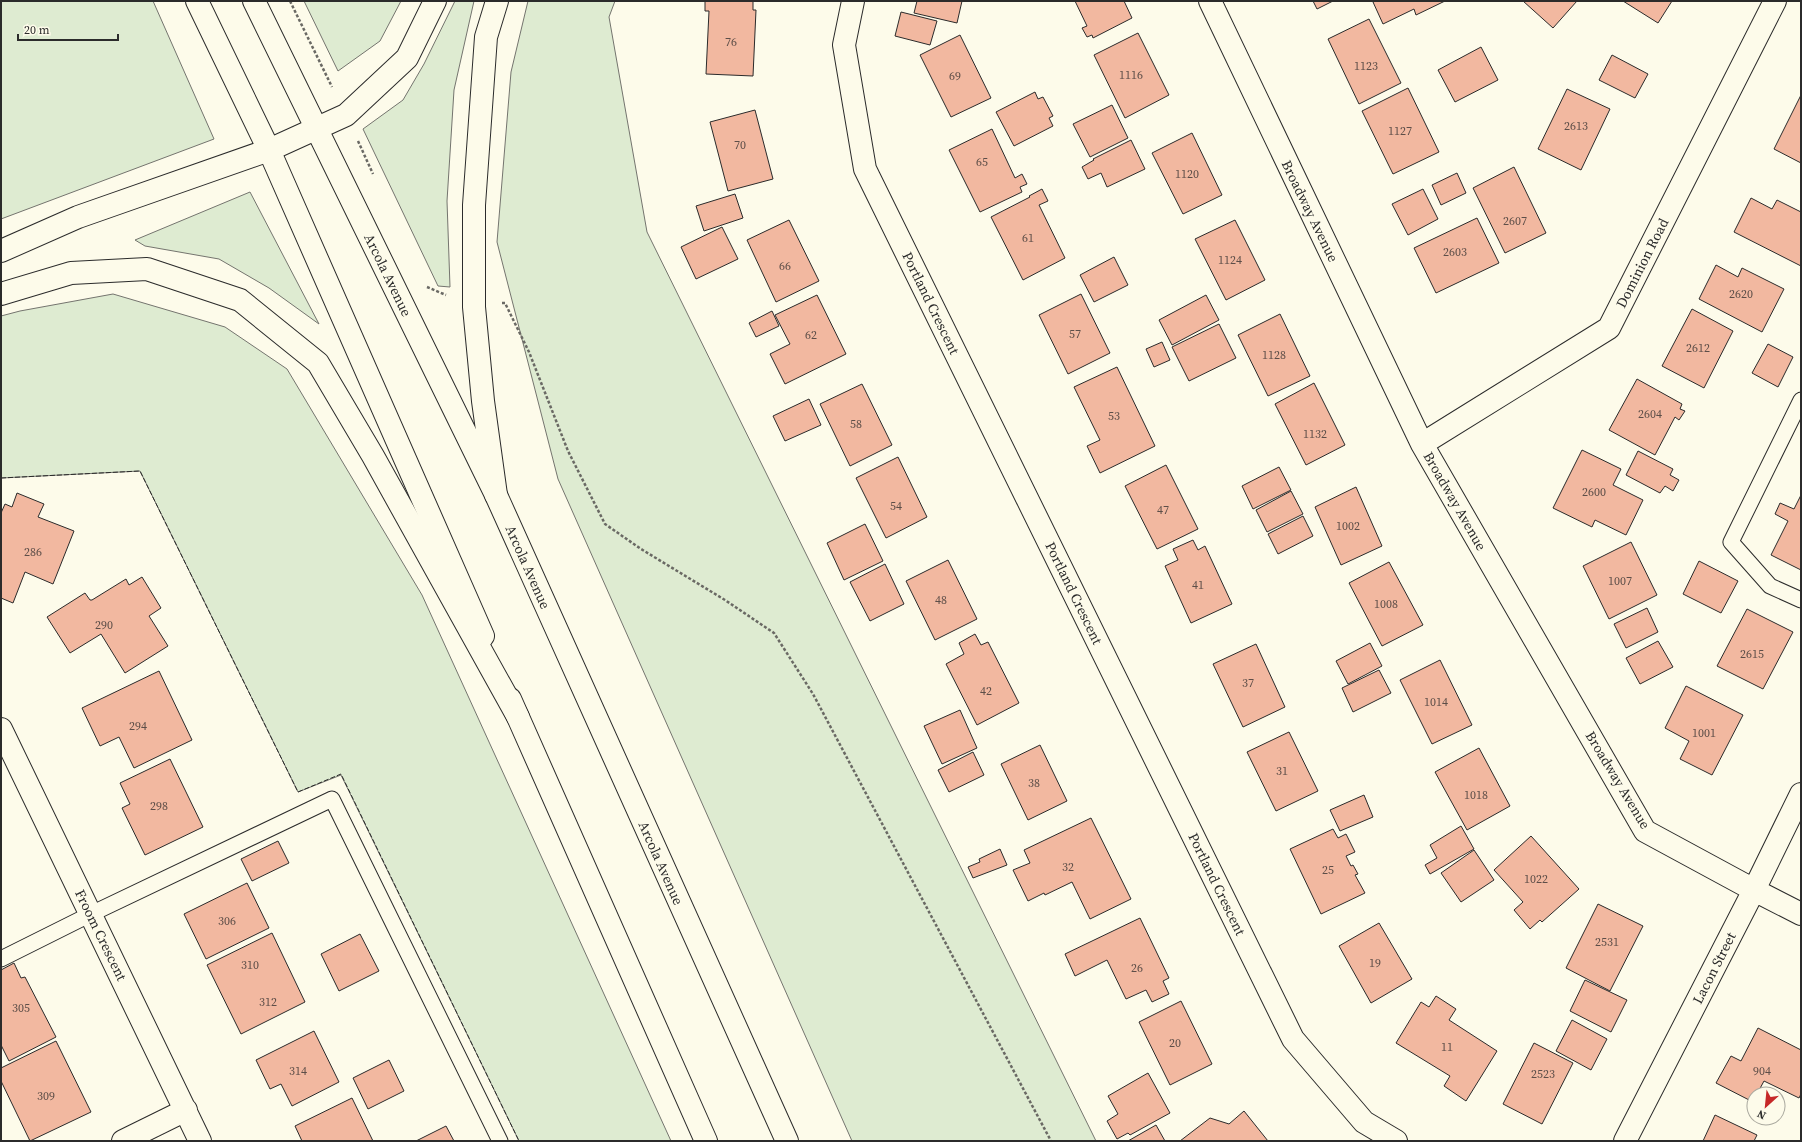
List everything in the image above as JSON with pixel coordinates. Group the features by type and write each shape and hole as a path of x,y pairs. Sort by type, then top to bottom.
{"main road":[{"path":"197,1 269,150 706,1141"},
{"name":"Arcola Avenue","path":"254,1 496,495 786,1141"},
{"path":"1,250 78,217 269,150 316,130 346,115 407,58 435,1"},
{"path":"496,495 483,401 474,307 474,205 486,37 497,1"},
{"name":"Portland Crescent","path":"853,1 844,45 865,169 1293,1039 1364,1122 1396,1141"},
{"name":"Broadway Avenue","path":"1210,1 1422,444 1645,831 1801,914"},
{"name":"Dominion Road","path":"1422,444 1609,328 1775,1"},
{"path":"1,294 71,273 147,269 240,300 318,363 373,456 518,717"},
{"name":"Froom Crescent","path":"1,729 200,1141"},
{"name":"Lacon Street","path":"1628,1140 1801,794"},
{"path":"123,1141 186,1110"}],"lane":[{"path":"1801,400 1731,542 1770,586 1801,600"},
{"path":"1,959 91,914 332,799 500,1141"}],"path":[{"path":"290,1 346,115 375,179"},
{"path":"424,286 474,307 505,303 529,352 568,451 605,524 774,633 813,694 1051,1141"}],"green space":[{"path":"1,1 153,1 214,139 1,219"},
{"path":"304,1 401,1 380,41 338,71"},
{"path":"455,1 474,1 454,90 447,201 450,287 438,286 363,129 403,100 424,64"},
{"path":"528,1 615,1 609,17 647,232 1096,1141 852,1141 558,479 497,242 511,72"},
{"path":"250,192 319,324 269,288 219,259 145,246 135,240"},
{"path":"113,294 225,327 287,369 422,595 671,1141 519,1141 341,775 298,792 140,471 1,478 1,316 20,311"}],"building":[{"path":"705,1 753,1 753,10 756,10 753,76 706,74 709,11 705,11"},
{"path":"917,1 962,1 957,23 914,13"},
{"path":"1075,1 1124,1 1132,18 1093,38 1092,35 1087,37 1082,28 1087,26"},
{"path":"1313,1 1333,1 1317,9"},
{"path":"1445,1 1416,15 1414,9 1383,24 1373,2"},
{"path":"1523,1 1577,1 1553,28"},
{"path":"1623,1 1672,1 1658,23"},
{"path":"901,12 937,21 930,45 895,36"},
{"path":"1369,19 1401,83 1359,104 1328,39"},
{"path":"1138,33 1169,95 1125,118 1094,55"},
{"path":"960,35 991,98 951,117 920,55"},
{"path":"1481,47 1498,80 1455,102 1438,70"},
{"path":"1612,55 1648,74 1635,98 1599,80"},
{"path":"1408,88 1439,152 1393,174 1362,111"},
{"path":"1567,89 1610,109 1581,170 1538,149"},
{"path":"1035,92 1038,99 1043,97 1053,116 1049,118 1053,126 1014,146 996,112"},
{"path":"1801,95 1801,163 1774,149"},
{"path":"1112,105 1128,138 1090,157 1073,124"},
{"path":"755,110 773,179 728,191 710,122"},
{"path":"992,129 1015,178 1022,174 1027,184 1020,187 1022,192 980,212 949,150"},
{"path":"1192,133 1222,195 1183,214 1152,153"},
{"path":"1131,140 1145,169 1107,187 1101,173 1088,179 1082,167 1094,160 1093,159"},
{"path":"1514,167 1546,233 1505,253 1473,188"},
{"path":"1457,173 1466,193 1441,205 1432,185"},
{"path":"1042,189 1048,201 1039,205 1065,258 1023,280 991,217 1030,197 1029,196"},
{"path":"1423,189 1438,219 1408,235 1392,204"},
{"path":"735,194 743,218 704,231 696,206"},
{"path":"1751,198 1772,209 1777,200 1801,212 1801,266 1734,232"},
{"path":"1477,218 1499,263 1436,293 1414,248"},
{"path":"789,220 819,281 776,302 747,240"},
{"path":"1235,220 1265,280 1226,300 1195,239"},
{"path":"722,227 738,259 696,279 681,247"},
{"path":"1114,257 1128,285 1094,302 1080,275"},
{"path":"1716,265 1738,277 1742,268 1784,289 1762,332 1699,299"},
{"path":"1081,294 1110,353 1068,374 1039,315"},
{"path":"817,295 846,354 785,384 770,354 790,344 775,315"},
{"path":"1206,295 1219,320 1172,345 1159,320"},
{"path":"1692,309 1733,331 1704,388 1662,366"},
{"path":"772,311 779,326 756,337 749,323"},
{"path":"1280,314 1310,376 1268,396 1238,335"},
{"path":"1219,324 1236,358 1189,381 1172,347"},
{"path":"1162,342 1170,360 1154,367 1146,349"},
{"path":"1768,344 1793,357 1778,387 1752,373"},
{"path":"1117,367 1155,446 1100,473 1087,446 1100,440 1074,387"},
{"path":"1637,379 1682,404 1680,409 1685,411 1679,420 1675,417 1655,455 1609,430"},
{"path":"1314,383 1345,445 1306,465 1275,404"},
{"path":"862,384 892,445 850,466 820,404"},
{"path":"809,399 821,425 785,441 773,416"},
{"path":"1582,450 1621,469 1613,485 1643,500 1626,535 1595,520 1592,527 1553,508"},
{"path":"1638,451 1673,469 1670,475 1679,480 1673,491 1665,486 1660,493 1626,475"},
{"path":"898,457 927,517 886,538 856,478"},
{"path":"1166,465 1198,529 1157,549 1125,486"},
{"path":"1279,467 1291,490 1253,509 1242,486"},
{"path":"1356,487 1382,546 1341,565 1315,507"},
{"path":"1291,491 1303,514 1267,532 1256,510"},
{"path":"17,493 44,504 38,517 74,531 53,584 25,572 13,603 1,598 1,513 5,504 12,507"},
{"path":"1801,495 1801,570 1771,555 1788,521 1775,514 1780,503 1794,509"},
{"path":"1303,516 1313,536 1278,554 1268,534"},
{"path":"865,524 883,561 844,580 827,543"},
{"path":"1193,540 1198,550 1205,546 1232,604 1191,623 1165,566 1178,560 1173,549"},
{"path":"1631,542 1657,595 1609,619 1583,566"},
{"path":"948,560 977,619 935,640 906,581"},
{"path":"1699,561 1738,581 1721,613 1683,594"},
{"path":"1389,562 1423,625 1382,646 1349,583"},
{"path":"885,564 904,604 870,621 850,582"},
{"path":"142,577 161,608 149,616 168,646 125,673 101,634 70,653 47,617 85,593 90,600 92,600 126,579 129,585"},
{"path":"1647,608 1658,632 1626,648 1614,624"},
{"path":"1747,609 1793,632 1763,689 1717,666"},
{"path":"975,634 981,645 988,642 1019,703 977,725 946,664 964,654 959,643"},
{"path":"1658,641 1673,667 1640,684 1626,658"},
{"path":"1370,643 1382,666 1348,684 1336,661"},
{"path":"1256,644 1285,707 1243,727 1213,664"},
{"path":"1440,660 1472,725 1432,744 1400,680"},
{"path":"1379,670 1391,693 1353,712 1342,688"},
{"path":"159,671 192,740 134,768 119,737 100,746 82,708"},
{"path":"1686,686 1743,715 1712,775 1680,759 1689,741 1665,728"},
{"path":"960,710 977,748 942,764 924,726"},
{"path":"1289,732 1318,791 1276,811 1247,752"},
{"path":"1040,745 1067,801 1028,820 1001,764"},
{"path":"1479,748 1510,806 1467,830 1435,772"},
{"path":"973,752 984,775 949,792 938,770"},
{"path":"170,759 203,827 145,855 122,808 130,804 120,783"},
{"path":"1364,795 1373,817 1340,831 1330,810"},
{"path":"1091,818 1131,899 1090,919 1072,882 1045,895 1044,893 1028,901 1013,870 1030,863 1024,850"},
{"path":"1461,826 1474,849 1430,874 1425,865 1437,858 1430,845"},
{"path":"1333,829 1338,838 1346,834 1355,852 1346,856 1351,866 1353,865 1358,874 1355,875 1365,893 1321,914 1290,849"},
{"path":"1531,836 1579,889 1542,922 1540,920 1530,929 1514,910 1523,902 1494,870"},
{"path":"278,841 289,863 252,881 241,859"},
{"path":"1000,849 1007,865 973,878 968,867 980,862 979,859"},
{"path":"1474,850 1494,880 1461,902 1441,873"},
{"path":"247,883 269,928 206,959 184,914"},
{"path":"1598,904 1643,926 1610,991 1566,968"},
{"path":"1140,918 1169,978 1163,981 1169,994 1152,1002 1146,990 1126,999 1107,960 1075,976 1065,954"},
{"path":"1379,923 1412,979 1371,1003 1339,946"},
{"path":"272,933 305,1002 241,1034 207,965"},
{"path":"360,934 379,971 339,991 321,954"},
{"path":"14,963 21,978 25,977 56,1037 9,1061 1,1045 1,970"},
{"path":"1585,980 1627,1000 1611,1032 1570,1011"},
{"path":"1436,996 1456,1009 1449,1020 1497,1051 1466,1101 1444,1086 1450,1076 1396,1043 1421,1002 1429,1007"},
{"path":"1181,1001 1212,1064 1170,1085 1139,1022"},
{"path":"1572,1020 1607,1039 1591,1070 1556,1051"},
{"path":"1758,1028 1801,1050 1801,1094 1799,1098 1786,1092 1786,1086 1774,1086 1764,1081 1761,1086 1746,1086 1746,1098 1716,1083 1731,1056 1741,1061"},
{"path":"314,1031 339,1082 292,1106 281,1084 270,1089 256,1060"},
{"path":"56,1041 91,1112 30,1141 1,1081 1,1068"},
{"path":"1534,1043 1573,1063 1542,1124 1503,1104"},
{"path":"389,1060 404,1091 368,1109 353,1078"},
{"path":"1148,1073 1170,1113 1130,1135 1128,1133 1117,1139 1107,1121 1118,1114 1108,1096"},
{"path":"352,1098 373,1141 302,1141 295,1126"},
{"path":"1244,1111 1268,1141 1180,1141 1210,1118 1229,1124"},
{"path":"1715,1115 1757,1135 1754,1141 1703,1141"},
{"path":"1156,1125 1165,1141 1128,1141"},
{"path":"446,1126 454,1141 416,1141"}],"fence":[{"path":"1,478 140,471 298,792 341,774 519,1141"}]}
